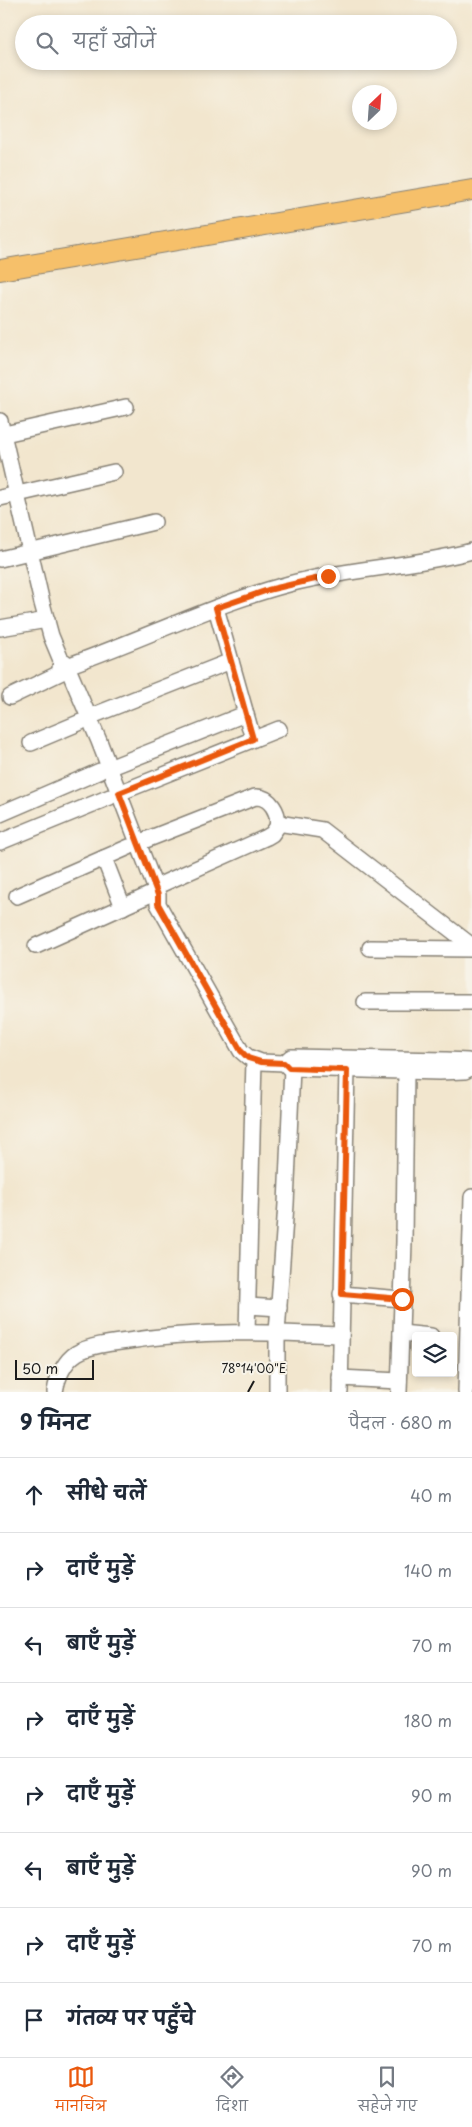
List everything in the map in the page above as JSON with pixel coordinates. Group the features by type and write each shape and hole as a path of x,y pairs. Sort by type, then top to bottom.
{"main road":[{"path":"0,270 472,190"}],"street":[{"path":"126,407 1,430 47,620 63,666 154,895 233,1040 241,1051 254,1060 288,1066 347,1070 465,1071 471,1067 468,1062 446,1060 291,1057 288,1066 286,1204 277,1333 277,1392"},
{"path":"0,498 114,472"},
{"path":"0,559 154,522"},
{"path":"10,697 63,666 216,608 292,584 472,550"},
{"path":"216,608 253,739"},
{"path":"0,628 47,620"},
{"path":"31,743 85,719 230,661"},
{"path":"0,814 245,714"},
{"path":"0,842 279,729"},
{"path":"18,896 134,845 255,797 265,797 268,800 278,822"},
{"path":"36,946 154,895 262,840 272,834 278,822"},
{"path":"278,822 322,830 472,947"},
{"path":"104,858 123,907"},
{"path":"370,948 472,947"},
{"path":"365,1002 472,1002"},
{"path":"247,1332 254,1060"},
{"path":"347,1070 340,1385 399,1386 406,1071"},
{"path":"466,1392 464,1338 472,1197"},
{"path":"342,1294 402,1299"},
{"path":"248,1306 279,1308"},
{"path":"55,1392 61,1371 76,1354 110,1344 178,1334 247,1332 340,1335"},
{"path":"401,1333 412,1334"}],"route":[{"path":"328,576 268,590 216,608 253,739 119,793 158,895 158,904 233,1040 241,1051 248,1058 261,1062 284,1063 289,1068 347,1070 342,1294 402,1299"}]}
